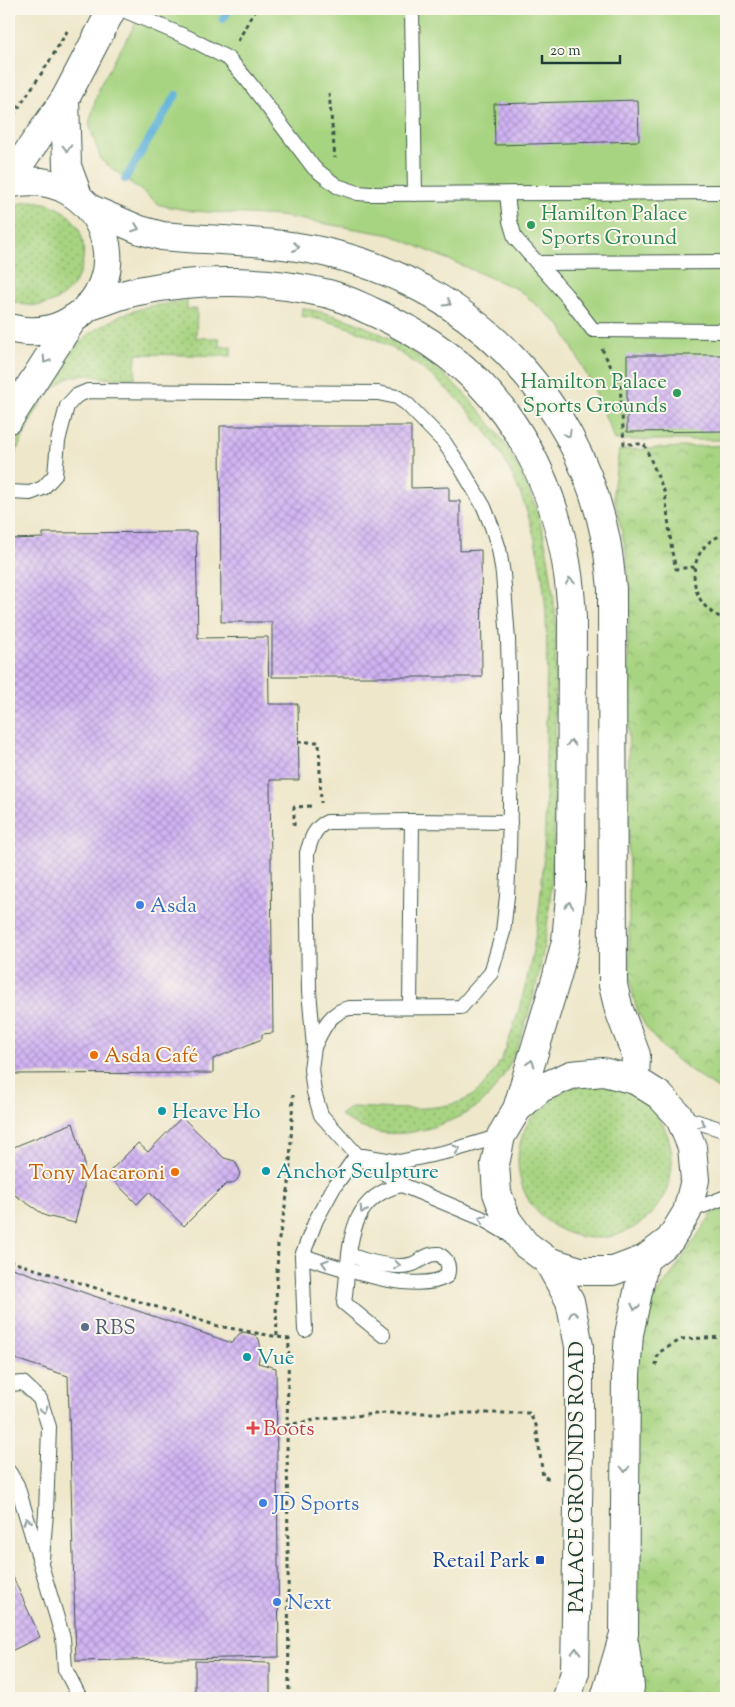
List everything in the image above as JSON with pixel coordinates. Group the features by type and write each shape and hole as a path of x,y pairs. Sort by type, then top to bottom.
{"main road":[{"path":"9,179 65,99 112,9"},
{"path":"9,419 80,313 98,293 107,259 106,241 100,224 84,203 67,166 65,99"},
{"path":"9,184 23,181 42,181 61,186 84,203 140,230 162,236 308,248 356,260 424,290 453,306 501,346 524,371 559,417 586,474 605,534 608,553 612,588 613,985 618,1010 636,1056 635,1080"},
{"path":"9,328 38,332 57,328 80,313 136,291 175,285 241,283 271,285 331,295 392,320 442,350 483,386 505,413 539,471 550,499 566,553 572,619 571,886 566,941 559,968 516,1109 501,1136 495,1164 497,1193 507,1220 525,1244 548,1261 580,1271 613,1271 645,1260 670,1240 687,1212 695,1180 692,1147 679,1116 659,1095 635,1080 603,1072 571,1075 541,1088 516,1109"},
{"path":"628,1698 630,1687 624,1634 626,1375 629,1334 645,1260"},
{"name":"PALACE GROUNDS ROAD","path":"548,1261 570,1301 579,1346 575,1672 567,1698"},
{"path":"605,1698 624,1634"}],"lane":[{"path":"121,9 189,38 223,56 248,81 314,168 337,186 358,193 726,192"},
{"path":"412,9 415,194"},
{"path":"507,194 510,221 515,238 593,330 726,331"},
{"path":"537,263 726,262"},
{"path":"9,492 30,493 43,488 54,475 58,441 67,406 76,396 88,391 378,393 397,397 427,423 444,442 484,507 499,549 503,574 508,640 511,757 510,852 503,932 491,973 461,1006 340,1009 331,1017 314,1047"},
{"path":"410,1007 412,821"},
{"path":"510,822 327,822 319,826 314,832 307,853 309,991 314,1047 311,1070 314,1092 321,1114 357,1155 402,1185 481,1218 525,1244"},
{"path":"679,1116 726,1131"},
{"path":"357,1155 399,1162 450,1151 501,1136"},
{"path":"305,1330 302,1256 316,1220 334,1187 357,1155"},
{"path":"383,1336 344,1303 348,1270 354,1228 362,1210 380,1192 402,1185"},
{"path":"687,1212 726,1197"},
{"path":"302,1256 373,1277 399,1281 434,1282 447,1276 449,1270 445,1258 439,1254 427,1255 405,1266 367,1262 350,1255"},
{"path":"9,1384 23,1383 40,1399 49,1427 42,1568"},
{"path":"9,1472 16,1485 64,1638 65,1669 80,1698"}],"path":[{"path":"223,56 255,9"},
{"path":"9,122 72,24"},
{"path":"329,93 337,186"},
{"path":"593,330 620,384 624,444 644,444 665,493 672,552 676,569 694,568"},
{"path":"726,534 708,542 699,554 694,568 693,582 698,597 707,609 726,619"},
{"path":"9,1261 218,1326 289,1339 287,1425 289,1698"},
{"path":"655,1372 658,1353 682,1339 726,1337"},
{"path":"287,1425 322,1419 386,1413 529,1412 536,1425 543,1477 556,1479"}],"green space":[{"name":"Hamilton Palace Sports Ground","path":"144,9 726,9 726,440 615,440 593,387 561,326 519,290 391,235 280,216 192,211 160,205 101,160 89,124 99,87"},
{"path":"28,201 57,207 75,222 83,242 82,264 74,284 58,299 36,306 9,300 9,207"},
{"path":"187,301 187,309 197,309 196,338 219,338 220,347 231,346 231,356 136,354 135,378 101,378 81,375 68,379 47,396 30,422 12,461 9,459 9,441 20,416 65,354 93,331 121,315 149,306"},
{"path":"302,308 341,317 378,332 412,352 444,375 473,403 498,434 519,468 535,505 551,577 556,621 553,866 547,926 536,987 524,1029 512,1059 502,1078 489,1096 477,1107 456,1118 433,1127 409,1132 385,1133 373,1131 362,1128 340,1115 351,1107 397,1109 432,1107 462,1101 473,1095 489,1079 501,1060 513,1030 526,982 534,946 539,909 545,836 547,653 543,583 534,534 518,488 500,452 474,417 445,388 408,358 389,346 348,327 301,316"},
{"path":"726,445 726,1094 699,1077 661,1046 642,1020 633,995 629,963 628,586 626,551 613,492 619,450"},
{"path":"595,1084 610,1085 625,1090 650,1106 666,1131 671,1146 671,1176 666,1191 650,1216 625,1232 610,1237 595,1238 580,1237 565,1232 540,1216 524,1191 519,1176 518,1161 519,1146 524,1131 540,1106 565,1090 580,1085"},
{"path":"726,1209 726,1698 635,1698 633,1358 649,1304 674,1271 713,1212"}],"building":[{"path":"638,100 639,141 495,145 494,104"},
{"name":"Hamilton Palace Sports Grounds","path":"627,355 726,355 726,431 627,432"},
{"path":"220,426 411,426 411,488 449,487 449,501 460,501 460,551 481,550 482,677 272,677 272,622 221,622"},
{"name":"Asda","path":"196,532 198,638 268,637 269,704 298,704 299,780 270,780 273,1033 262,1034 262,1039 213,1059 213,1073 9,1074 9,539 43,538 43,533"},
{"name":"Tony Macaroni","path":"182,1117 224,1158 235,1161 240,1171 236,1181 226,1184 184,1226 149,1192 137,1204 107,1174 138,1143 148,1152"},
{"path":"73,1123 84,1160 84,1186 75,1223 46,1216 9,1191 9,1153 16,1146"},
{"path":"9,1267 232,1343 239,1334 244,1332 255,1335 259,1339 261,1349 258,1363 276,1368 279,1657 76,1661 68,1376 9,1357"},
{"path":"9,1568 40,1637 9,1652"},
{"path":"195,1661 270,1663 270,1698 195,1698"}],"waterway":[{"path":"223,19 230,9"},
{"path":"125,179 176,95"}],"place":[{"name":"Hamilton Palace Sports Ground","path":"531,225"},
{"name":"Hamilton Palace Sports Grounds","path":"677,393"},
{"name":"Asda","path":"140,905"},
{"name":"Asda Café","path":"94,1055"},
{"name":"Heave Ho","path":"162,1111"},
{"name":"Anchor Sculpture","path":"266,1171"},
{"name":"Tony Macaroni","path":"175,1172"},
{"name":"RBS","path":"85,1327"},
{"name":"Vue","path":"247,1357"},
{"name":"Boots","path":"253,1428"},
{"name":"JD Sports","path":"263,1503"},
{"name":"Retail Park","path":"540,1560"},
{"name":"Next","path":"277,1602"}]}
